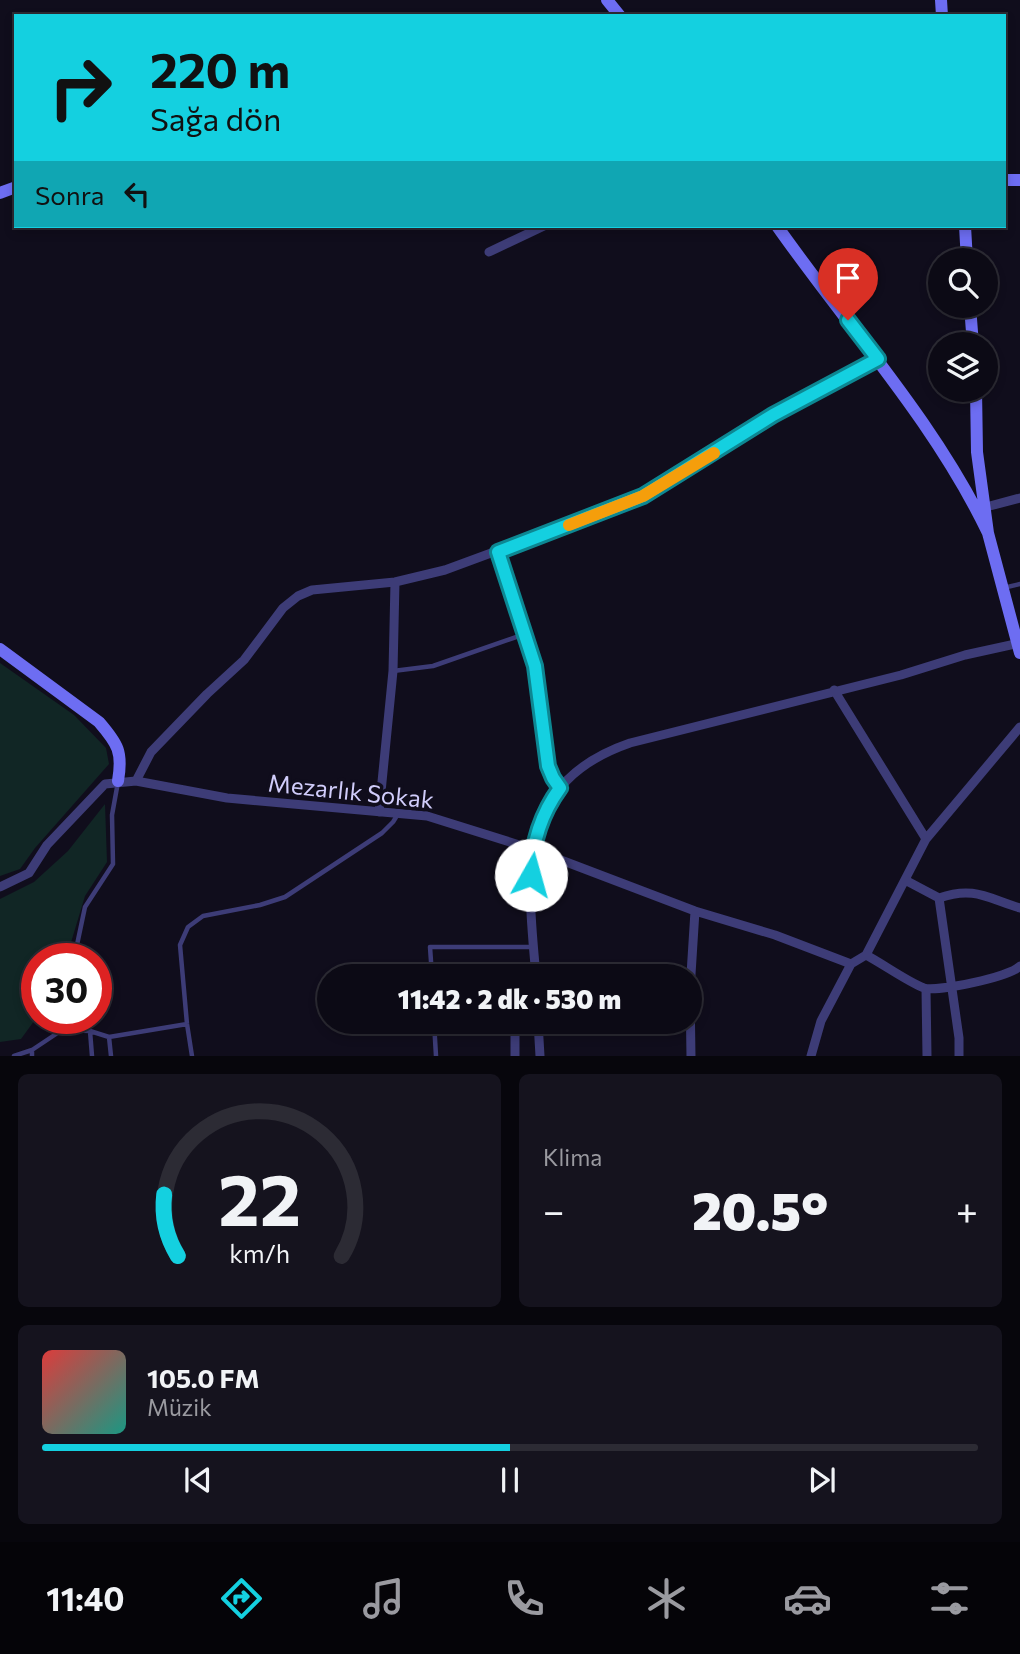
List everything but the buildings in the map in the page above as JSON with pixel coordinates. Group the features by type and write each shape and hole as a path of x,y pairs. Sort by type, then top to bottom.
{"street":[{"path":"535,963 530,901 531,849 545,813 560,788 584,766 613,749 834,690 1019,646 988,533 969,493 878,359 779,228"},
{"path":"965,228 966,248"},
{"path":"489,252 528,229"},
{"path":"136,780 151,752 244,660 292,599 312,590 395,582 445,570 643,496 773,415 878,359"},
{"path":"976,402 977,452 988,533"},
{"path":"986,507 1020,498"},
{"path":"498,552 539,685 548,766 560,788"},
{"path":"379,812 393,671 395,582"},
{"path":"0,649 99,722 117,744 120,755 118,781 105,784 47,845 29,873 0,887"},
{"path":"834,690 926,839"},
{"path":"811,1055 821,1021 851,964 866,955 926,839 1020,727"},
{"name":"Mezarlık Sokak","path":"118,781 136,780 227,798 427,816 531,849 695,911 851,964"},
{"path":"905,880 939,898 975,891 1020,908"},
{"path":"939,898 959,1038 959,1055"},
{"path":"692,964 695,911"},
{"path":"866,955 926,989 986,981 1020,966"},
{"path":"926,989 927,1055"},
{"path":"515,1034 516,1055"},
{"path":"539,1034 540,1055"},
{"path":"691,1034 691,1055"}],"lane":[{"path":"1003,588 1020,584"},
{"path":"393,671 433,666 525,634"},
{"path":"77,943 85,907 113,864 112,815 118,781"},
{"path":"192,1055 180,945 184,933 192,923 208,915 285,897 382,833 398,814"},
{"path":"431,964 430,947 533,947"},
{"path":"100,1034 109,1037 187,1024"},
{"path":"14,1055 32,1053 57,1034"},
{"path":"90,1034 92,1055"},
{"path":"435,1034 436,1055"},
{"path":"109,1037 111,1055"}],"green space":[{"path":"0,663 74,715 106,748 109,764 35,848 20,869 0,876"},
{"path":"105,804 107,862 85,896 71,943 21,943 21,1034 25,1034 21,1039 0,1042 0,899 34,882 68,851"}],"slow traffic":[{"path":"569,525 643,496 714,453"}],"route":[{"path":"531,875 531,849 545,813 560,788 548,766 539,685 531,650 498,552 643,496 797,401 878,359 848,320"}]}
